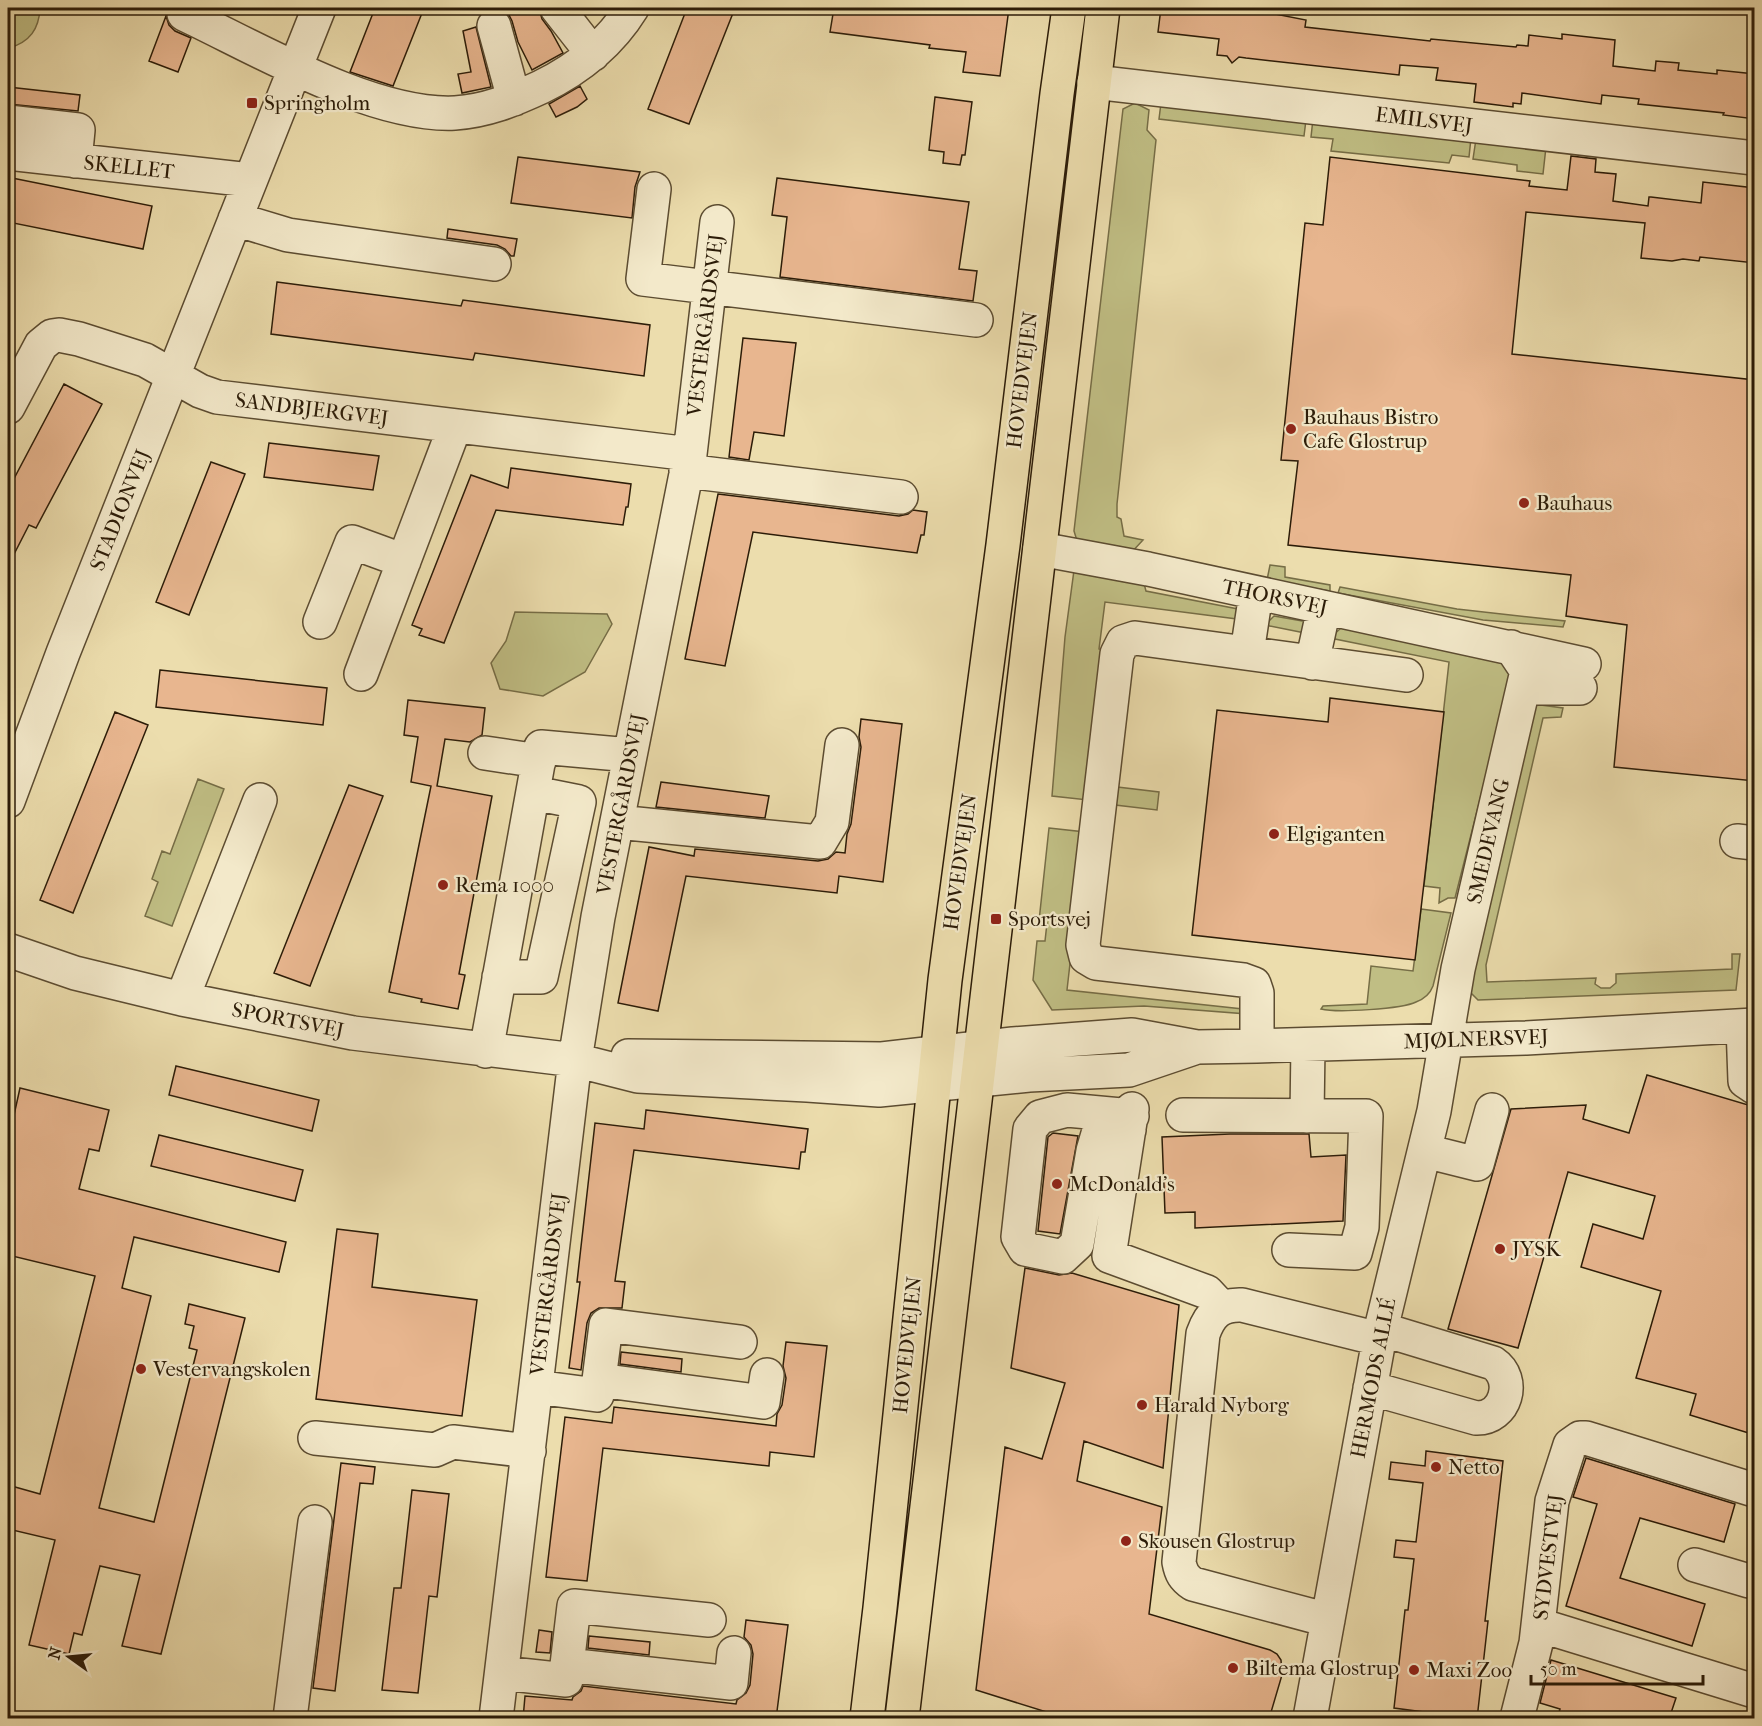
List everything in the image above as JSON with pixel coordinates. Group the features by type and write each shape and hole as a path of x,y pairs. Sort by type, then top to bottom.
{"main road":[{"name":"HOVEDVEJEN","path":"867,1719 945,980 1003,545 1056,94 1069,8"},
{"name":"HOVEDVEJEN","path":"902,1719 1103,8"}],"street":[{"name":"STADIONVEJ","path":"8,801 63,653 319,8"},
{"path":"557,8 593,54"},
{"path":"184,14 295,68 349,91 406,109 455,113 504,104 552,81 593,54 624,21 632,8"},
{"path":"495,26 514,99"},
{"name":"EMILSVEJ","path":"1094,82 1755,158"},
{"path":"8,122 78,130 75,161"},
{"name":"SKELLET","path":"8,153 250,180"},
{"path":"654,189 643,279 976,320"},
{"path":"235,219 285,234 494,264"},
{"name":"VESTERGÅRDSVEJ","path":"496,1719 575,1060 598,917 688,463 717,222"},
{"name":"SANDBJERGVEJ","path":"8,407 41,345 52,336 67,335 156,365 173,377 217,397 455,426 901,497"},
{"path":"361,674 455,426"},
{"path":"320,622 352,542 404,561"},
{"name":"THORSVEJ","path":"1040,549 1148,569 1511,647 1582,676 1523,688"},
{"path":"1247,653 1256,593"},
{"path":"1312,663 1324,608"},
{"path":"1257,1047 1257,993 1254,984 1243,980 1096,963 1086,957 1083,945 1117,654 1123,642 1135,638 1406,675"},
{"name":"SMEDEVANG","path":"1447,1040 1458,969 1527,671 1511,647"},
{"path":"617,822 820,842 832,822 842,745"},
{"path":"486,1051 541,747 630,754"},
{"path":"485,753 537,777 579,802 541,977 499,977"},
{"path":"182,999 260,801"},
{"name":"SPORTSVEJ","path":"8,950 75,973 182,999 353,1033 486,1051 575,1060 641,1054 882,1059 978,1080"},
{"path":"1752,1024 1745,1081 1755,1087"},
{"name":"MJØLNERSVEJ","path":"981,1048 1132,1035 1197,1047 1257,1047 1447,1040 1752,1024"},
{"name":"HERMODS ALLÉ","path":"1310,1719 1380,1334 1425,1151 1447,1040"},
{"path":"1307,1116 1308,1045"},
{"name":"MJØLNERSVEJ","path":"978,1080 1128,1070 1197,1047"},
{"name":"SPORTSVEJ","path":"935,1069 981,1048"},
{"path":"1128,1070 1136,1085 1109,1256 1206,1292 1221,1307"},
{"path":"1067,1110 1130,1123 1098,1134 1077,1244 1063,1257 1025,1249 1017,1237 1030,1129 1040,1117 1067,1110"},
{"path":"1425,1151 1477,1164 1492,1110"},
{"path":"1183,1115 1366,1116 1362,1227 1355,1253 1289,1250"},
{"path":"1328,1620 1193,1584 1185,1579 1181,1572 1179,1562 1203,1334 1207,1323 1221,1307 1242,1305 1380,1334 1493,1363 1504,1375 1505,1393 1498,1411 1491,1416 1476,1418 1370,1388"},
{"path":"740,1342 606,1325 599,1380 763,1402 767,1376"},
{"name":"VESTERGÅRDSVEJ","path":"536,1387 597,1395 599,1380"},
{"path":"315,1438 435,1449 453,1442 529,1450"},
{"name":"SYDVESTVEJ","path":"1517,1719 1539,1625 1552,1501 1567,1451 1574,1441 1586,1438 1755,1490"},
{"path":"290,1719 315,1522"},
{"path":"1695,1565 1749,1581"},
{"path":"502,1673 566,1680 574,1606 709,1620"},
{"path":"1539,1625 1755,1691"},
{"path":"567,1665 731,1683 734,1653"}],"shaded area":[{"path":"8,8 40,8 38,22 32,34 23,42 9,48"},
{"path":"1135,103 1149,110 1147,130 1156,140 1117,504 1117,517 1121,519 1124,536 1143,540 1130,554 1078,544 1074,531 1123,109"},
{"path":"1161,103 1306,120 1304,136 1159,119"},
{"path":"1313,119 1471,138 1469,157 1452,155 1449,163 1331,151 1333,139 1311,137"},
{"path":"1476,139 1546,147 1543,174 1517,171 1517,165 1473,159"},
{"path":"1075,563 1142,576 1146,591 1238,609 1245,620 1105,602 1099,649 1105,650 1088,800 1052,796 1065,637"},
{"path":"1270,565 1285,567 1285,577 1330,585 1330,591 1267,580"},
{"path":"1340,587 1457,609 1565,621 1563,627 1483,620 1338,593"},
{"path":"515,612 607,614 612,624 585,672 543,696 500,689 491,663 506,641"},
{"path":"1274,616 1308,622 1310,634 1265,625"},
{"path":"1341,628 1487,655 1502,663 1511,677 1455,898 1448,898 1439,903 1440,888 1424,886 1449,662 1330,638"},
{"path":"1533,704 1563,708 1561,717 1543,718 1486,965 1487,982 1596,978 1595,984 1601,988 1610,988 1616,983 1616,974 1732,969 1732,954 1740,954 1736,990 1478,1000 1466,988"},
{"path":"198,779 224,789 172,926 145,916 158,882 152,879 162,851 170,854"},
{"path":"1109,786 1159,792 1157,810 1107,804"},
{"path":"1049,828 1085,832 1067,990 1243,1009 1248,1014 1144,1006 1052,1010 1033,980 1037,941 1045,941 1047,923 1039,921"},
{"path":"1421,909 1451,913 1433,986 1426,996 1409,1004 1369,1010 1321,1009 1323,1006 1367,1004 1371,966 1413,971"}],"building":[{"path":"375,8 424,8 393,86 350,72"},
{"path":"518,8 539,8 542,19 563,53 532,70 518,42 508,13"},
{"path":"687,8 735,8 689,124 648,109"},
{"path":"834,8 935,8 960,11 960,8 1009,8 1000,76 963,72 966,52 830,32"},
{"path":"1161,8 1249,9 1306,20 1305,27 1430,41 1431,39 1516,47 1517,45 1528,46 1529,35 1562,39 1562,34 1615,40 1613,66 1655,71 1656,61 1679,63 1678,70 1717,74 1717,70 1755,74 1755,119 1723,115 1724,113 1638,104 1639,99 1602,95 1601,104 1522,93 1521,104 1513,103 1513,107 1474,102 1476,84 1436,80 1438,68 1400,65 1399,75 1239,57 1232,63 1227,56 1217,55 1219,39 1158,32"},
{"path":"166,16 169,25 175,31 191,38 178,72 149,61"},
{"path":"476,27 491,87 462,93 458,74 471,72 463,31"},
{"path":"580,86 587,99 577,107 556,117 549,104"},
{"path":"8,87 80,95 78,111 8,104"},
{"path":"935,97 972,102 965,155 962,155 960,165 943,163 944,152 929,150"},
{"name":"Bauhaus","path":"1571,156 1596,159 1595,172 1616,174 1613,201 1648,206 1649,197 1651,197 1701,203 1703,182 1755,188 1755,263 1700,257 1699,261 1641,258 1645,223 1526,212 1512,354 1755,380 1755,781 1614,767 1627,625 1566,616 1571,575 1288,545 1298,461 1281,460 1305,223 1323,225 1330,157 1530,181 1529,186 1567,190"},
{"path":"518,157 640,172 635,187 632,218 511,203"},
{"path":"12,178 152,206 143,249 8,222 8,198"},
{"path":"777,178 969,202 959,269 977,271 973,301 780,277 787,217 772,215"},
{"path":"448,229 517,239 514,256 497,245 447,238"},
{"path":"277,282 461,306 463,300 650,325 644,376 475,353 473,360 271,334"},
{"path":"743,338 796,343 784,436 754,432 749,460 729,457"},
{"path":"64,384 102,404 36,528 29,525 8,566 8,490"},
{"path":"269,443 379,456 373,490 264,477"},
{"path":"211,462 245,474 189,615 156,602"},
{"path":"511,468 631,484 623,525 496,510 444,643 419,635 422,629 412,625 471,475 508,488"},
{"path":"718,494 899,516 913,510 927,512 924,535 921,535 917,553 753,532 725,666 685,659"},
{"path":"160,670 327,688 323,725 156,707"},
{"path":"1330,698 1444,712 1415,960 1192,935 1217,710 1328,722"},
{"name":"Rema 1000","path":"408,700 485,708 482,735 470,742 445,739 437,786 492,796 459,974 465,975 458,1009 421,1002 422,999 389,992 431,786 411,782 418,737 404,735"},
{"path":"115,712 148,725 73,913 40,900"},
{"path":"861,719 902,724 883,882 839,876 837,893 686,876 658,1011 618,1003 649,847 694,856 695,849 818,861 828,859 836,852 845,853 861,747 859,737"},
{"path":"661,782 769,796 765,818 656,807"},
{"path":"349,785 383,796 310,986 274,973"},
{"path":"176,1066 319,1100 312,1131 169,1095"},
{"path":"1647,1075 1755,1107 1755,1435 1690,1415 1696,1394 1636,1378 1661,1291 1581,1267 1593,1224 1643,1239 1655,1196 1568,1172 1518,1348 1448,1329 1511,1109 1586,1105 1583,1119 1629,1133"},
{"path":"20,1088 109,1110 99,1151 89,1149 79,1189 286,1242 279,1272 134,1237 122,1288 151,1296 99,1508 154,1522 197,1350 189,1348 194,1326 185,1324 189,1304 245,1318 161,1654 122,1646 140,1575 100,1566 82,1635 74,1633 69,1654 29,1645 55,1540 8,1529 8,1485 40,1494 95,1276 8,1255 8,1142"},
{"path":"646,1110 808,1129 805,1152 801,1152 799,1169 634,1150 615,1281 625,1282 622,1308 599,1308 591,1313 587,1323 581,1370 569,1368 580,1282 577,1282 595,1123 644,1129"},
{"path":"1053,1133 1078,1136 1060,1234 1038,1231 1048,1137"},
{"path":"1309,1134 1311,1157 1346,1155 1343,1221 1195,1228 1195,1212 1165,1213 1162,1137"},
{"path":"159,1135 303,1170 295,1201 151,1166"},
{"path":"337,1229 378,1234 372,1287 477,1300 462,1416 316,1399"},
{"path":"1025,1268 1059,1275 1072,1273 1179,1305 1163,1468 1084,1441 1077,1481 1162,1507 1149,1614 1277,1654 1281,1660 1282,1675 1269,1719 1069,1719 976,1690 1005,1447 1042,1459 1065,1383 1011,1368"},
{"path":"786,1342 827,1346 814,1457 770,1452 769,1466 603,1448 587,1581 546,1577 565,1417 612,1423 614,1407 776,1426 786,1378 783,1366"},
{"path":"621,1352 682,1359 681,1372 620,1364"},
{"path":"1426,1451 1503,1461 1485,1621 1488,1621 1477,1719 1394,1708 1405,1610 1408,1610 1414,1559 1394,1557 1396,1540 1416,1542 1423,1483 1389,1479 1391,1462 1425,1466"},
{"path":"1586,1458 1735,1504 1724,1542 1640,1518 1620,1578 1705,1604 1692,1646 1566,1606 1597,1504 1573,1497"},
{"path":"341,1463 375,1467 373,1484 360,1483 335,1691 313,1688"},
{"path":"412,1490 449,1494 437,1597 429,1596 418,1693 382,1690 394,1588 401,1588"},
{"path":"746,1620 788,1625 776,1719 523,1719 525,1696 572,1700 583,1686 736,1704 750,1685 753,1654 751,1645 744,1637"},
{"path":"539,1630 552,1632 550,1653 536,1652"},
{"path":"589,1636 650,1642 649,1655 588,1648"},
{"path":"1551,1660 1676,1698 1669,1719 1557,1719 1560,1709 1540,1703"}],"place":[{"name":"Springholm","path":"252,103"},
{"name":"Bauhaus Bistro Cafe Glostrup","path":"1291,429"},
{"name":"Bauhaus","path":"1524,503"},
{"name":"Elgiganten","path":"1274,834"},
{"name":"Rema 1000","path":"443,885"},
{"name":"Sportsvej","path":"996,919"},
{"name":"McDonald's","path":"1057,1184"},
{"name":"JYSK","path":"1500,1249"},
{"name":"Vestervangskolen","path":"141,1369"},
{"name":"Harald Nyborg","path":"1142,1405"},
{"name":"Netto","path":"1436,1467"},
{"name":"Skousen Glostrup","path":"1126,1541"},
{"name":"Biltema Glostrup","path":"1233,1668"},
{"name":"Maxi Zoo","path":"1414,1670"}]}
